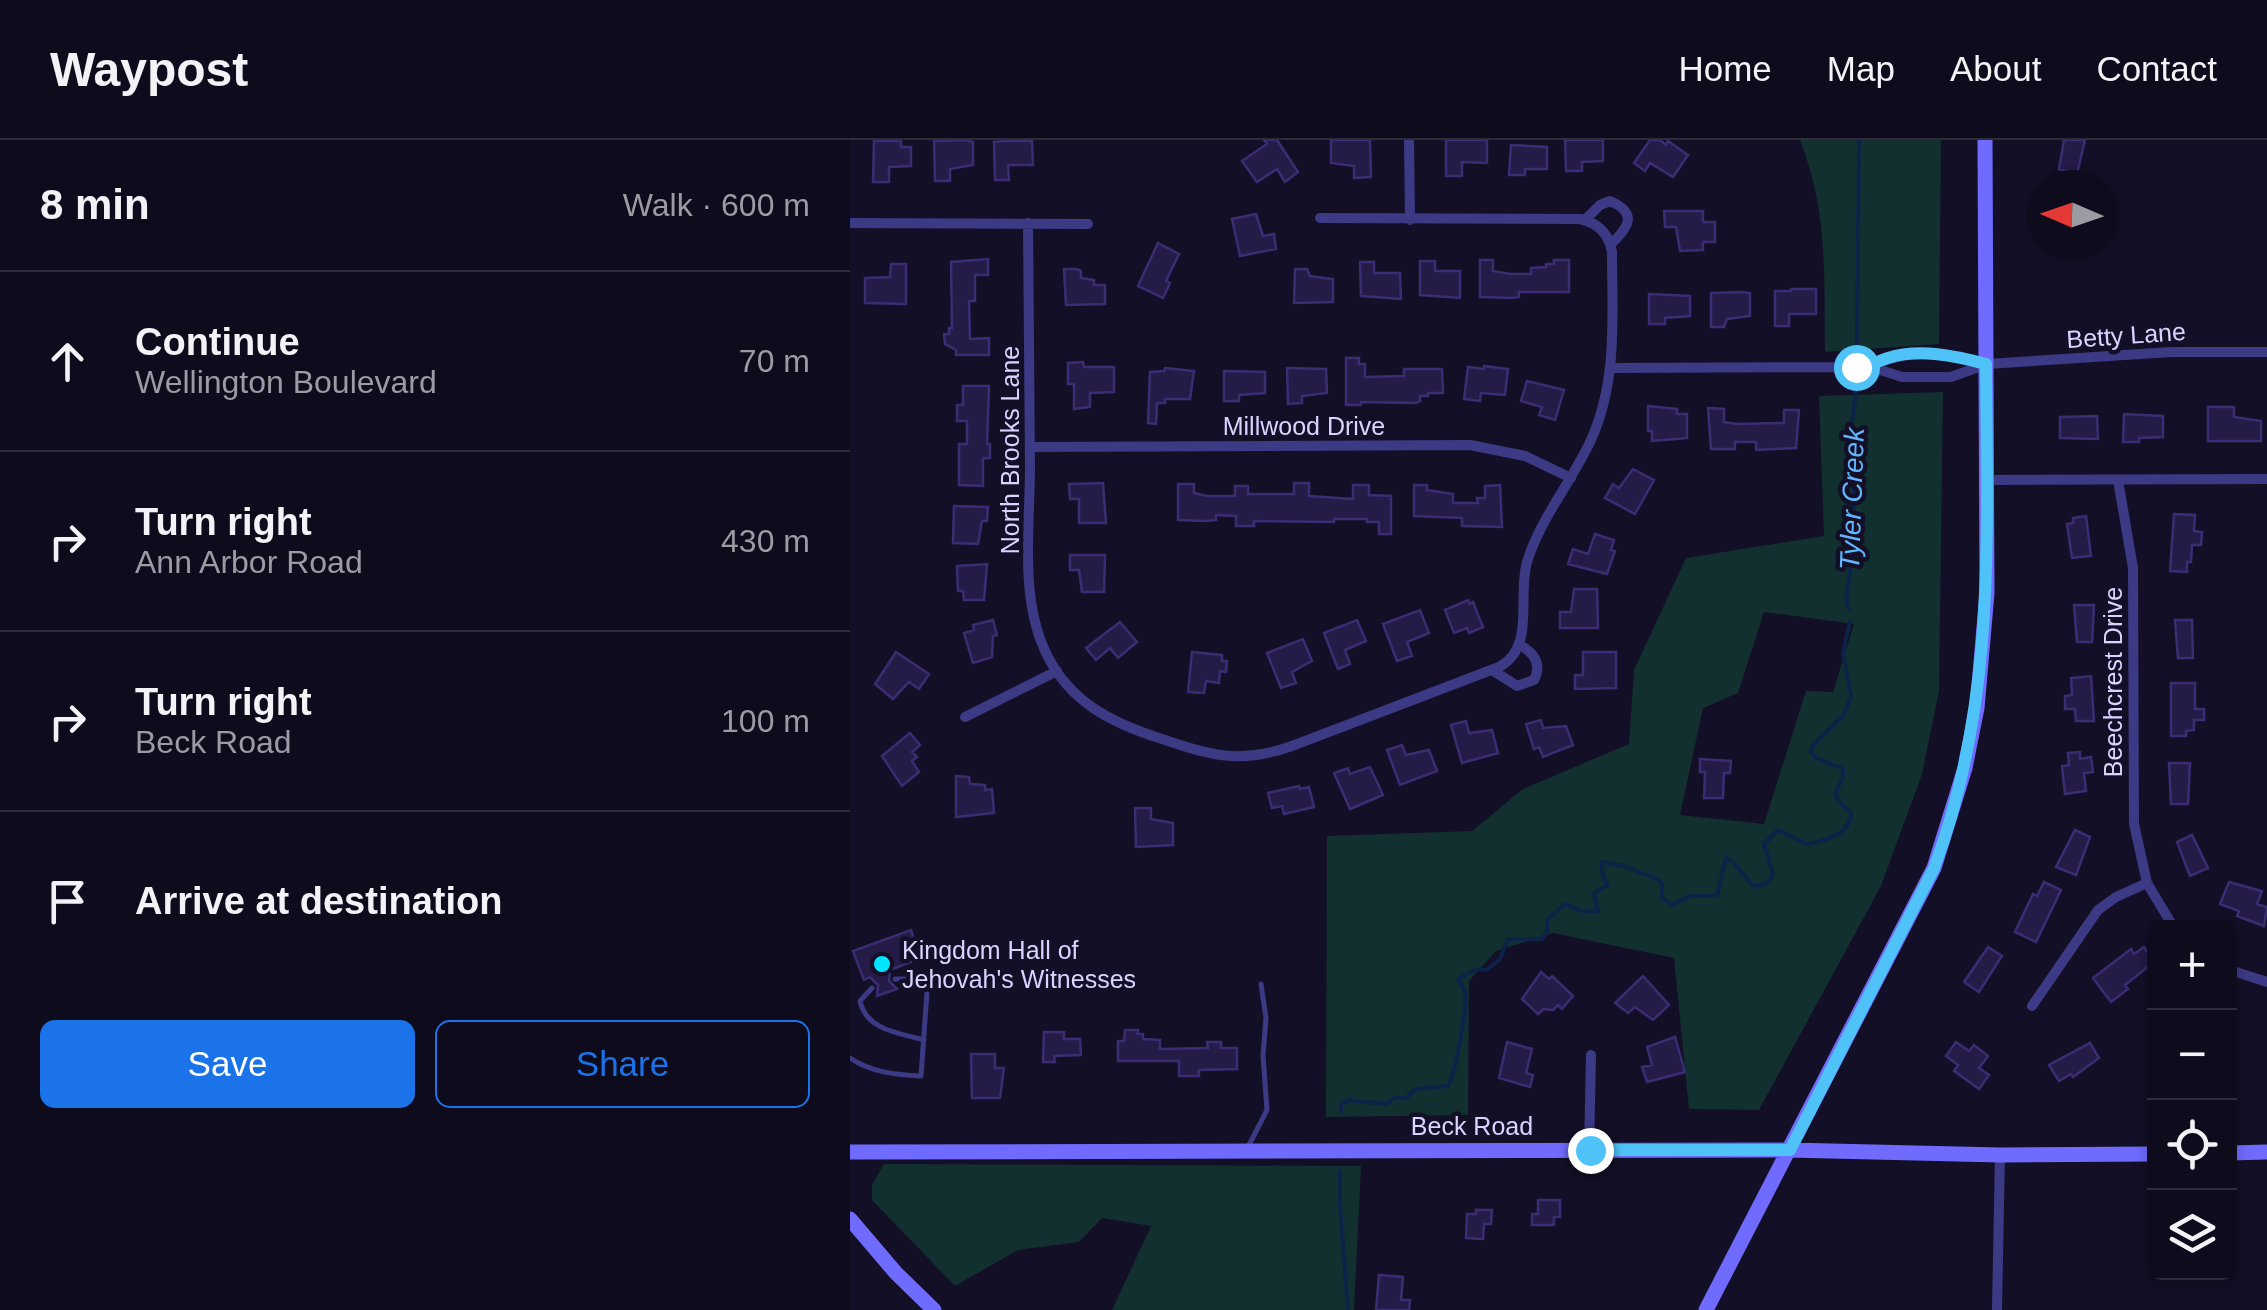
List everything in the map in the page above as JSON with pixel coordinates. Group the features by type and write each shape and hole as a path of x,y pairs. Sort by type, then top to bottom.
{"main road":[{"path":"1706,1310 1934,868 1954,810 1972,736 1982,670 1986,593 1985,140"},
{"name":"Beck Road","path":"850,1152 1790,1150 2147,1154"},
{"path":"2237,1153 2267,1152"},
{"path":"850,1218 896,1273 934,1310"}],"street":[{"path":"1409,140 1410,220"},
{"path":"1585,220 1600,204 1610,201 1623,206 1628,225 1610,244"},
{"path":"965,718 1057,672 1084,702 1117,723 1207,754 1265,756 1492,670 1511,659 1520,645 1528,562 1596,429 1612,368 1610,244 1601,229 1585,220 1320,218"},
{"name":"North Brooks Lane","path":"1028,222 1032,602 1040,640 1057,672"},
{"path":"850,224 1088,224"},
{"name":"Betty Lane","path":"1986,364 2171,352 2267,352"},
{"path":"1871,367 1886,358 1951,354 1986,364"},
{"path":"1612,368 1871,367 1902,377 1951,377 1986,364"},
{"name":"Millwood Drive","path":"1030,447 1470,445 1525,456 1572,478"},
{"path":"1987,480 2267,479"},
{"name":"Beechcrest Drive","path":"2118,480 2133,568 2134,824 2147,883 2169,920"},
{"path":"1492,670 1513,684 1530,684 1537,674 1536,662 1532,652 1520,645"},
{"path":"2032,1006 2098,910 2116,896 2147,883"},
{"path":"2237,972 2267,982"},
{"path":"1590,1150 1591,1055"},
{"path":"1997,1310 2000,1155"}],"lane":[{"path":"850,1058 898,1075 921,1076 927,992 916,979 895,980"},
{"path":"1245,1151 1267,1110 1263,1056 1266,1018 1260,984"},
{"path":"872,988 860,1001 862,1012 877,1026 924,1040"}],"green space":[{"path":"1800,140 1941,140 1939,344 1825,352 1820,219"},
{"path":"1943,392 1939,691 1922,774 1881,886 1759,1110 1689,1109 1674,958 1553,933 1496,951 1469,981 1468,1115 1326,1117 1327,836 1472,831 1523,789 1629,744 1634,670 1686,558 1824,536 1819,396","holes":["1764,612 1854,624 1833,692 1806,691 1764,824 1680,815 1703,708 1738,693"]},
{"path":"884,1164 1361,1166 1354,1310 1112,1310 1151,1226 1102,1218 1079,1242 1018,1250 955,1286 872,1200 872,1185"}],"building":[{"path":"1264,140 1277,140 1298,172 1285,182 1277,169 1257,182 1242,161 1267,144"},
{"path":"1331,140 1370,140 1371,177 1354,178 1354,166 1331,163"},
{"path":"1446,140 1487,140 1487,163 1462,162 1462,176 1446,176"},
{"path":"1565,140 1603,140 1603,161 1582,162 1582,171 1566,171"},
{"path":"1650,140 1666,145 1668,141 1688,155 1673,177 1650,163 1645,171 1634,163"},
{"path":"2064,140 2085,140 2078,170 2059,169"},
{"path":"874,141 901,141 901,147 911,147 911,166 889,167 889,182 873,182"},
{"path":"934,141 973,142 973,165 950,169 950,181 935,181"},
{"path":"1032,141 1033,165 1008,165 1009,180 995,180 994,142"},
{"path":"1511,145 1547,147 1547,169 1525,169 1525,175 1509,175"},
{"path":"1664,211 1703,211 1703,222 1715,222 1715,242 1703,242 1703,250 1680,251 1676,227 1665,227"},
{"path":"1256,214 1263,236 1274,234 1276,249 1240,256 1232,219"},
{"path":"1158,243 1179,254 1163,298 1138,286"},
{"path":"988,259 988,275 975,275 975,301 969,301 970,339 989,338 989,355 956,355 956,350 945,344 944,334 952,328 951,262"},
{"path":"1480,260 1493,260 1493,271 1531,274 1531,268 1546,267 1554,264 1554,260 1569,260 1569,292 1480,297"},
{"path":"1420,261 1435,261 1435,271 1460,271 1460,298 1420,295"},
{"path":"1360,262 1374,262 1374,273 1400,273 1401,299 1361,296"},
{"path":"891,264 906,264 906,304 865,303 865,278 890,277"},
{"path":"1064,269 1077,269 1081,278 1094,280 1094,285 1105,285 1105,304 1066,305"},
{"path":"1295,269 1307,269 1310,276 1333,279 1333,302 1294,303"},
{"path":"1816,289 1816,314 1789,314 1789,326 1775,326 1775,291"},
{"path":"1711,293 1750,293 1750,316 1727,319 1724,327 1711,327"},
{"path":"1649,294 1690,296 1690,316 1665,318 1665,324 1649,324"},
{"path":"1346,358 1359,358 1359,364 1365,364 1365,377 1404,376 1404,369 1442,369 1443,393 1428,393 1416,403 1346,405"},
{"path":"1083,362 1084,367 1114,367 1114,392 1090,393 1090,407 1074,409 1074,384 1068,384 1068,363"},
{"path":"1468,367 1508,369 1505,395 1481,393 1480,401 1464,399"},
{"path":"1165,368 1194,371 1190,399 1165,399 1165,403 1157,403 1156,424 1148,423 1150,372"},
{"path":"1287,368 1326,369 1327,393 1302,396 1302,403 1288,404"},
{"path":"1224,371 1265,372 1265,393 1239,395 1239,401 1224,401"},
{"path":"1527,381 1564,390 1555,420 1539,415 1542,407 1521,401"},
{"path":"963,386 989,386 990,458 983,458 983,486 959,485 959,444 967,444 967,421 957,421 957,405 963,405"},
{"path":"1648,406 1687,414 1687,438 1652,441"},
{"path":"2208,407 2234,407 2234,417 2261,421 2261,441 2208,441"},
{"path":"1708,408 1724,409 1724,422 1736,424 1784,423 1784,410 1799,410 1796,448 1756,450 1756,442 1735,442 1735,449 1711,449"},
{"path":"2124,414 2163,416 2163,437 2123,442"},
{"path":"2097,416 2098,439 2060,438 2060,417"},
{"path":"1633,469 1654,480 1635,514 1605,498 1613,484 1619,488"},
{"path":"1103,483 1106,523 1079,523 1079,499 1070,499 1069,484"},
{"path":"1294,483 1309,483 1309,496 1353,499 1353,485 1369,485 1369,495 1391,496 1391,534 1379,534 1379,522 1367,519 1254,521 1254,526 1236,526 1236,516 1178,520 1178,484 1194,484 1194,493 1207,496 1235,496 1235,486 1248,486 1248,494 1294,494"},
{"path":"1414,485 1453,494 1453,503 1478,503 1477,498 1485,498 1485,486 1500,485 1502,527 1462,526 1462,518 1414,516"},
{"path":"954,506 988,507 978,544 953,543"},
{"path":"2174,514 2195,515 2194,531 2202,532 2201,545 2192,545 2187,572 2170,571"},
{"path":"2086,516 2091,556 2072,558 2067,524 2073,523 2073,518"},
{"path":"1595,534 1614,540 1611,550 1615,551 1607,574 1568,564 1573,549 1588,554"},
{"path":"1070,555 1105,555 1104,592 1082,592 1079,570 1070,570"},
{"path":"987,564 984,600 964,600 963,591 958,591 957,566"},
{"path":"1574,589 1597,589 1598,628 1560,628 1560,612 1571,612"},
{"path":"1468,600 1473,602 1483,627 1469,633 1467,628 1454,633 1445,610"},
{"path":"2074,605 2094,605 2092,642 2077,642"},
{"path":"1420,610 1429,633 1407,642 1412,656 1397,661 1383,624"},
{"path":"993,620 997,635 993,636 992,657 973,663 964,633 974,630 973,625"},
{"path":"1357,620 1366,641 1345,650 1350,664 1338,669 1324,633"},
{"path":"2175,620 2192,620 2193,658 2178,658"},
{"path":"1120,622 1137,642 1118,658 1110,648 1096,660 1086,648"},
{"path":"1303,639 1312,661 1292,672 1296,683 1281,688 1267,653"},
{"path":"896,652 929,674 919,689 909,682 893,699 875,684"},
{"path":"1192,652 1222,655 1222,661 1227,661 1226,672 1220,671 1219,683 1206,681 1204,693 1188,692"},
{"path":"1583,652 1616,652 1616,688 1575,689 1575,675 1583,675"},
{"path":"2091,676 2094,721 2076,721 2075,709 2065,709 2065,696 2072,695 2071,678"},
{"path":"2171,683 2195,683 2195,709 2204,709 2204,720 2194,720 2194,730 2186,731 2186,736 2171,736"},
{"path":"1541,720 1543,728 1566,726 1573,745 1543,757 1539,747 1534,749 1526,724"},
{"path":"1466,721 1469,733 1492,730 1498,753 1462,763 1451,725"},
{"path":"910,733 920,745 912,752 917,757 912,761 919,772 902,786 882,756"},
{"path":"1402,745 1406,755 1429,750 1437,771 1400,785 1387,750"},
{"path":"2080,752 2080,759 2091,757 2093,772 2084,773 2086,791 2065,794 2062,766 2069,765 2068,753"},
{"path":"1700,759 1731,761 1730,773 1724,773 1723,798 1704,798 1705,772 1700,772"},
{"path":"2169,763 2190,763 2188,804 2171,804"},
{"path":"1370,767 1383,795 1350,809 1334,773 1348,768 1350,774"},
{"path":"956,776 969,777 970,784 992,789 994,813 956,817"},
{"path":"1309,787 1314,807 1284,814 1282,806 1272,808 1268,793"},
{"path":"1135,808 1151,808 1151,819 1173,823 1173,845 1136,847"},
{"path":"2075,830 2090,837 2076,875 2056,867"},
{"path":"2192,835 2208,868 2190,876 2177,842"},
{"path":"2044,882 2061,890 2036,942 2015,932 2033,894 2037,896"},
{"path":"2229,882 2262,891 2257,904 2267,907 2264,926 2237,916 2239,911 2220,904"},
{"name":"Kingdom Hall of Jehovah's Witnesses","path":"911,930 921,958 890,970 889,981 897,989 877,996 878,985 870,977 864,980 853,951"},
{"path":"1988,947 2002,956 1979,992 1964,982"},
{"path":"2144,947 2147,968 2111,1002 2093,978 2131,949 2134,954"},
{"path":"1541,972 1549,979 1552,976 1573,996 1562,1009 1558,1005 1538,1014 1522,999"},
{"path":"1643,976 1669,1005 1653,1020 1635,1007 1628,1013 1615,1003"},
{"path":"1125,1030 1138,1030 1143,1039 1160,1040 1160,1049 1208,1048 1207,1042 1221,1042 1221,1048 1237,1048 1237,1069 1199,1070 1199,1076 1179,1076 1179,1061 1118,1061 1118,1041 1124,1041"},
{"path":"1044,1032 1064,1032 1064,1039 1080,1039 1081,1055 1054,1056 1055,1062 1043,1062"},
{"path":"1675,1037 1685,1072 1647,1082 1642,1067 1652,1065 1647,1047"},
{"path":"1507,1042 1532,1049 1526,1073 1533,1075 1530,1087 1499,1078"},
{"path":"1956,1042 1969,1051 1974,1045 1988,1056 1979,1068 1989,1075 1979,1089 1954,1071 1958,1065 1946,1056"},
{"path":"2090,1043 2099,1058 2073,1077 2071,1074 2059,1081 2049,1065"},
{"path":"971,1054 995,1054 995,1068 1004,1068 1000,1098 972,1098"},
{"path":"1538,1200 1560,1200 1560,1217 1554,1217 1554,1225 1532,1225 1532,1214 1538,1214"},
{"path":"1476,1210 1492,1210 1491,1224 1484,1224 1483,1239 1466,1238 1467,1214 1476,1214"},
{"path":"1379,1275 1403,1277 1401,1300 1410,1300 1409,1310 1376,1310"}],"waterway":[{"name":"Tyler Creek","path":"1857,350 1859,140"},
{"name":"Tyler Creek","path":"1849,609 1846,599 1853,551 1854,485 1850,440 1856,390"},
{"name":"Tyler Creek","path":"1341,1112 1341,1105 1348,1100 1385,1104 1395,1098 1406,1098 1416,1089 1448,1086 1465,1012 1465,991 1458,979 1477,969 1487,970 1500,959 1508,939 1542,939 1547,932 1547,920 1565,904 1581,911 1598,911 1594,893 1608,885 1601,862 1659,880 1662,898 1673,905 1689,896 1717,896 1726,858 1752,885 1768,882 1773,874 1764,844 1778,830 1807,844 1843,831 1851,812 1835,794 1843,769 1811,752 1813,745 1843,716 1851,696 1843,653 1850,621"},
{"name":"Tyler Creek","path":"1340,1171 1348,1310"}],"place":[{"name":"Kingdom Hall of Jehovah's Witnesses","path":"882,964"}],"route":[{"path":"1590,1150 1790,1150 1944,842 1965,768 1982,670 1986,364 1951,354 1886,358 1871,367 1856,367"}]}
